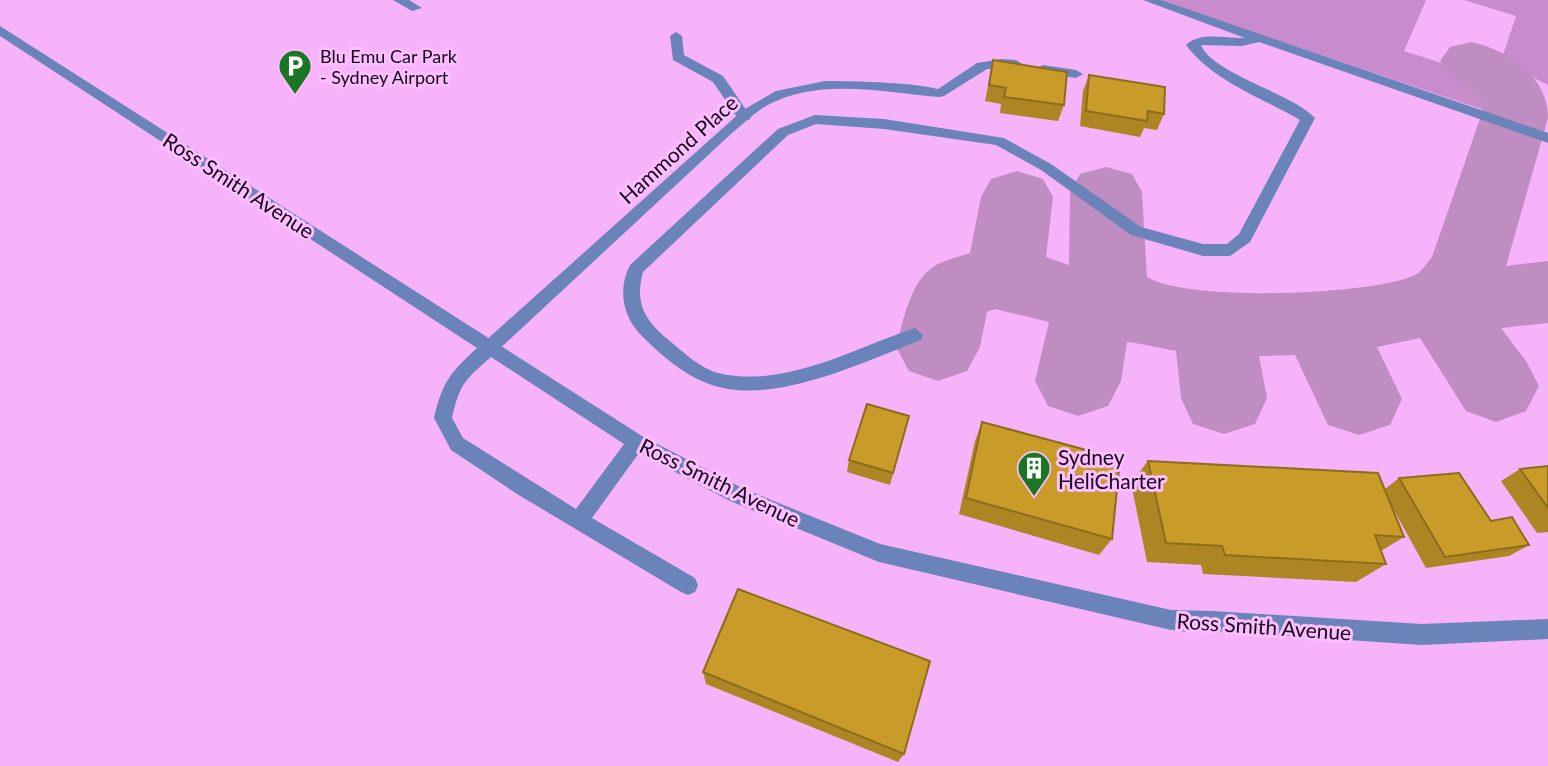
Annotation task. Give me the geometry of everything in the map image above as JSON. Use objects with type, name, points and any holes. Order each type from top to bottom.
[{"type":"street","points":[[399,0],[416,8]]},
{"type":"street","points":[[1149,0],[1548,138]]},
{"type":"street","points":[[1160,0],[1175,9]]},
{"type":"street","name":"Ross Smith Avenue","points":[[0,30],[636,442],[737,495],[879,554],[1171,620],[1378,634],[1501,634],[1548,629]]},
{"type":"street","points":[[676,36],[678,57],[718,79],[744,117]]},
{"type":"street","points":[[915,335],[806,375],[759,381],[716,380],[671,352],[638,325],[629,291],[636,269],[753,159],[783,132],[815,120],[884,124],[999,141],[1046,167],[1136,231],[1203,250],[1230,250],[1245,238],[1308,118],[1224,70],[1192,46],[1202,41],[1238,43],[1259,38]]},
{"type":"street","name":"Hammond Place","points":[[688,585],[579,521],[457,444],[443,418],[449,392],[456,378],[763,102],[794,91],[841,86],[939,93],[962,82],[977,67],[990,61],[1076,74]]},
{"type":"street","points":[[579,521],[636,442]]},
{"type":"shaded area","points":[[0,0],[1548,0],[1548,766],[0,766]]},
{"type":"shaded area","points":[[1158,0],[1426,0],[1404,51],[1445,64],[1468,77],[1478,86],[1490,112]]},
{"type":"shaded area","points":[[1464,0],[1548,0],[1548,85],[1501,61],[1516,16]]},
{"type":"building","points":[[993,60],[1067,72],[1064,105],[1004,97],[1006,88],[989,85]]},
{"type":"building","points":[[1089,75],[1165,87],[1164,114],[1148,111],[1147,121],[1086,111]]},
{"type":"building","points":[[867,404],[909,416],[893,473],[849,460]]},
{"type":"building","name":"Sydney HeliCharter","points":[[982,422],[1120,459],[1112,539],[966,498]]},
{"type":"building","points":[[1148,461],[1378,473],[1404,537],[1375,535],[1386,564],[1225,555],[1222,546],[1166,543]]},
{"type":"building","points":[[1548,466],[1548,508],[1520,469]]},
{"type":"building","points":[[1459,473],[1491,521],[1512,517],[1529,545],[1445,557],[1399,478]]},
{"type":"building","points":[[738,589],[930,661],[904,754],[703,672]]},
{"type":"taxiway","points":[[1423,306],[1445,296],[1466,270],[1516,113],[1516,104],[1508,89],[1472,61]]},
{"type":"taxiway","points":[[1106,192],[1108,278],[1116,297],[1139,312]]},
{"type":"taxiway","points":[[1017,197],[1007,261],[1017,277],[1034,288]]},
{"type":"taxiway","points":[[938,347],[947,309],[958,291],[967,285],[995,279],[1034,288]]},
{"type":"taxiway","points":[[1034,288],[1130,310]]},
{"type":"taxiway","points":[[1473,300],[1548,292]]},
{"type":"taxiway","points":[[1423,306],[1473,300]]},
{"type":"taxiway","points":[[1473,300],[1455,312],[1454,320],[1460,336],[1496,386]]},
{"type":"taxiway","points":[[1139,312],[1214,325],[1352,321],[1423,306]]},
{"type":"taxiway","points":[[1078,381],[1089,323],[1106,312],[1130,310]]},
{"type":"taxiway","points":[[1130,310],[1139,312]]},
{"type":"taxiway","points":[[1359,399],[1338,358],[1335,337],[1340,328],[1349,322],[1376,316]]},
{"type":"taxiway","points":[[1224,398],[1218,365],[1218,345],[1222,336],[1241,325]]},
{"type":"place","name":"Blu Emu Car Park - Sydney Airport","points":[[295,96]]},
{"type":"place","name":"Sydney HeliCharter","points":[[1034,498]]}]
